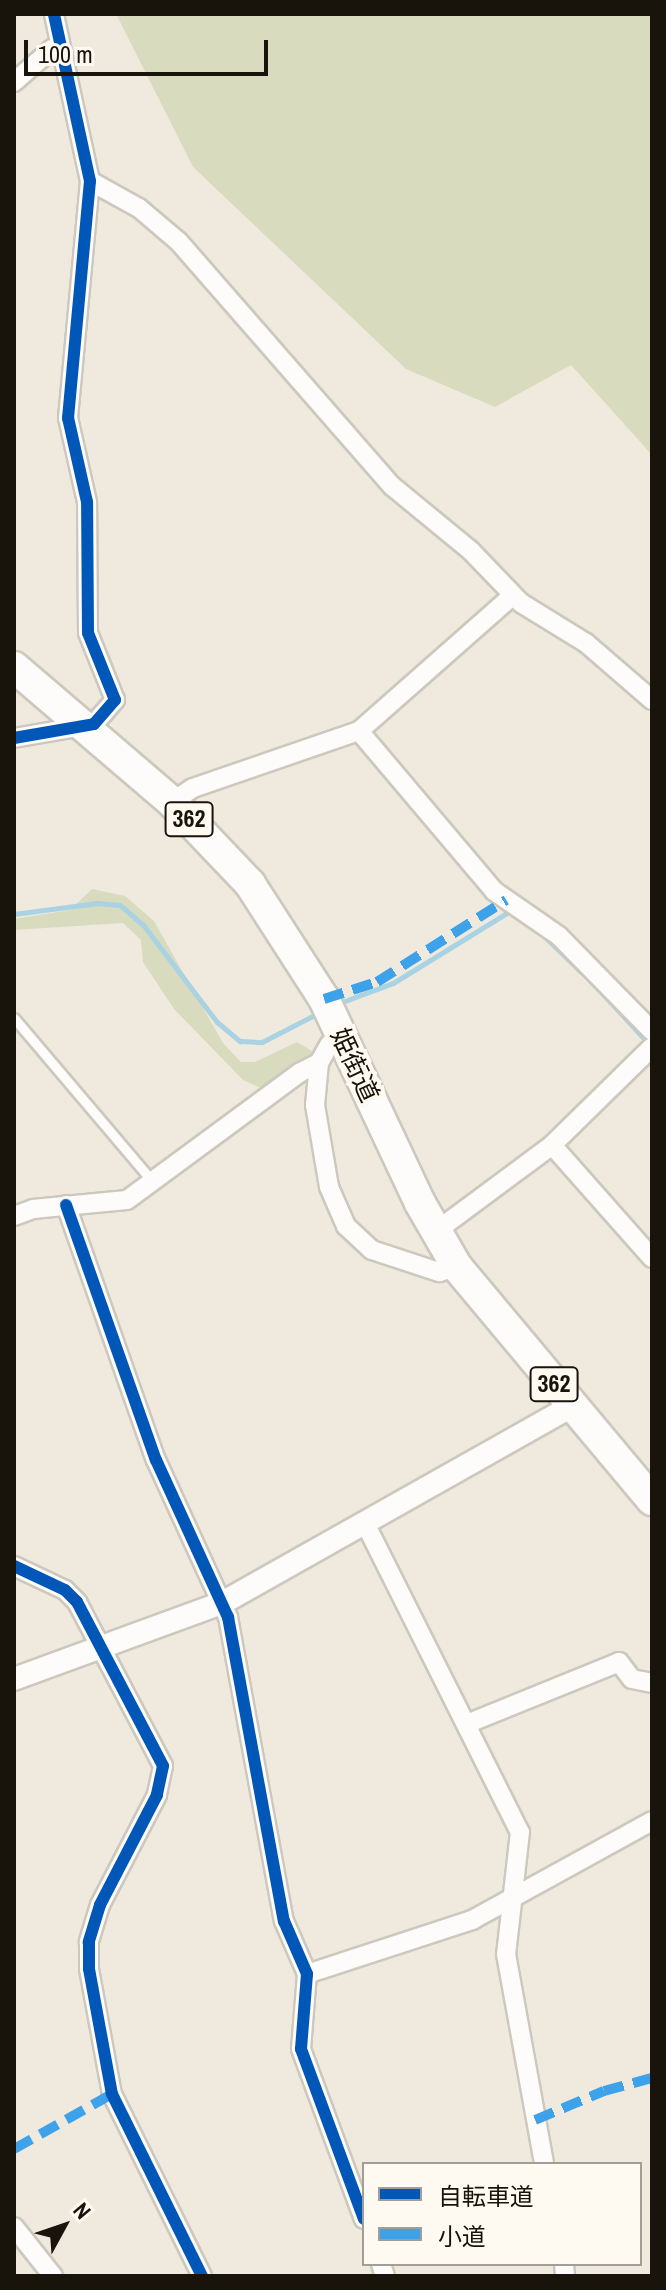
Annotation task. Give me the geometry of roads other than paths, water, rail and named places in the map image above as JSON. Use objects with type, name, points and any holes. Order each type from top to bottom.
[{"type":"highway","name":"姫街道","points":[[14,667],[172,802],[250,884],[286,933],[333,1018],[435,1232],[457,1267],[652,1500]]},
{"type":"street","points":[[14,738],[94,724],[115,700],[88,633],[87,502],[68,418],[90,181],[54,14]]},
{"type":"street","points":[[14,82],[52,49],[60,49]]},
{"type":"street","points":[[90,181],[164,227],[261,331],[369,464],[471,551],[513,595],[586,643],[652,700]]},
{"type":"street","points":[[172,802],[193,788],[359,731],[513,595]]},
{"type":"street","points":[[359,731],[494,891],[559,936],[652,1031]]},
{"type":"street","points":[[333,1018],[329,1045],[319,1063],[318,1145],[346,1226],[372,1250],[439,1272],[457,1267]]},
{"type":"street","points":[[435,1232],[552,1145],[649,1049]]},
{"type":"street","points":[[14,1216],[66,1205],[127,1200],[155,1184],[299,1073],[319,1063]]},
{"type":"street","points":[[552,1145],[652,1258]]},
{"type":"street","points":[[66,1205],[156,1460],[224,1602],[281,1909],[307,1974],[301,2049],[362,2214]]},
{"type":"street","points":[[14,1679],[103,1649],[224,1602],[366,1525],[572,1406]]},
{"type":"street","points":[[366,1525],[469,1723],[520,1832],[514,1897],[507,1925],[510,1986],[544,2162]]},
{"type":"street","points":[[14,1566],[65,1590],[103,1649],[163,1766],[164,1779],[100,1905],[89,1942],[89,1969],[112,2094],[202,2276]]},
{"type":"street","points":[[469,1723],[619,1662],[632,1679],[652,1683]]},
{"type":"street","points":[[307,1974],[472,1920],[652,1821]]},
{"type":"street","points":[[14,2227],[53,2276]]},
{"type":"lane","points":[[14,1018],[155,1184]]},
{"type":"waterway","points":[[14,914],[97,903],[120,905],[144,926],[217,1022],[240,1041],[262,1042],[320,1012]]},
{"type":"waterway","points":[[337,1004],[393,983],[510,911],[513,914]]},
{"type":"waterway","points":[[544,936],[580,971]]},
{"type":"waterway","points":[[590,980],[649,1044]]}]
